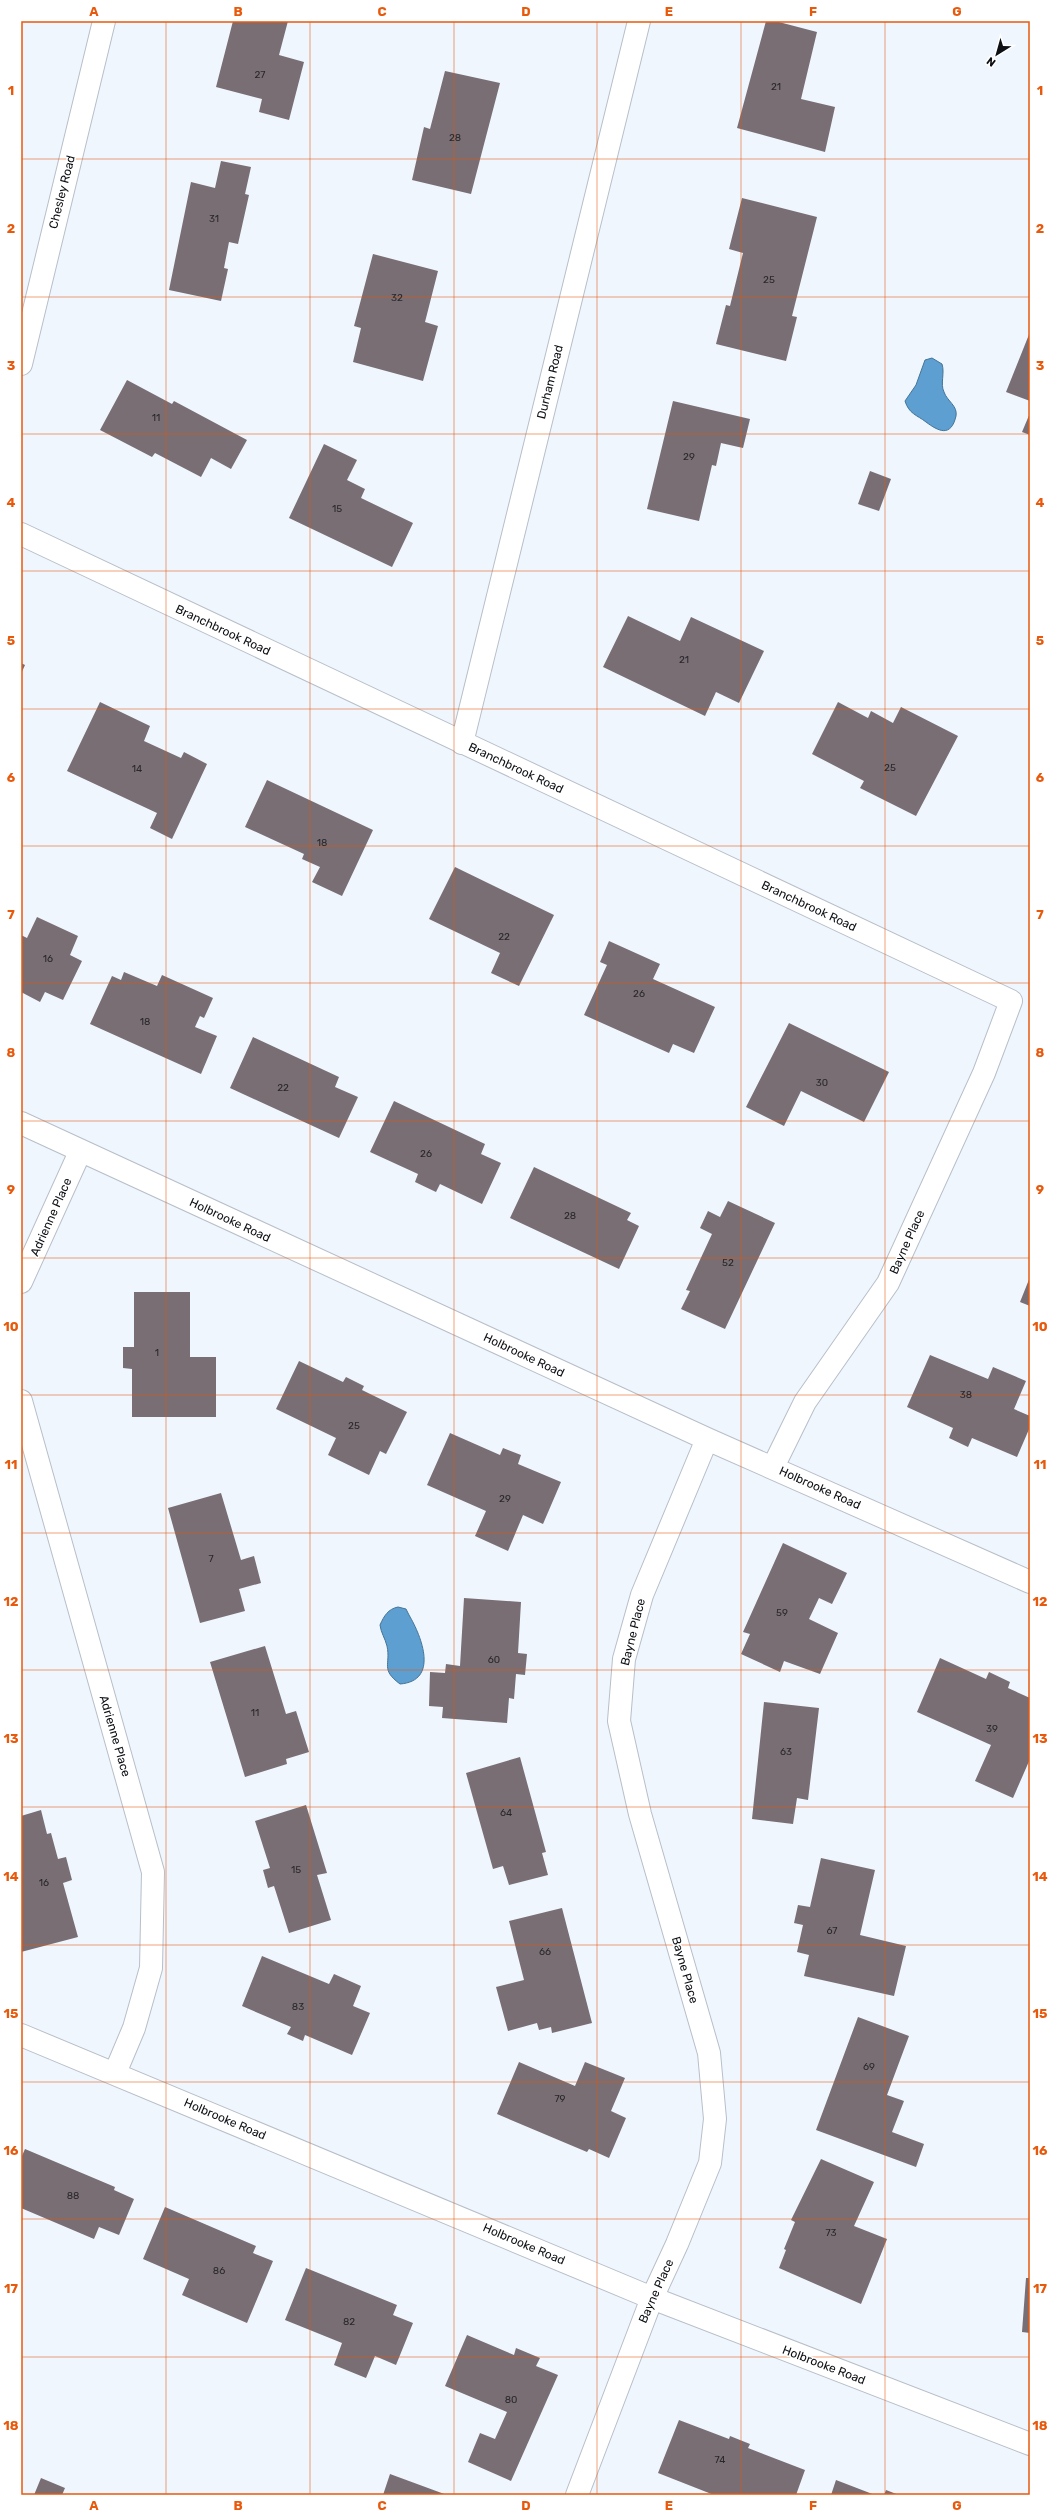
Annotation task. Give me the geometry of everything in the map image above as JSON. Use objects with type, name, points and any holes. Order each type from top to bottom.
[{"type":"street","name":"Chesley Road","points":[[21,364],[104,21]]},
{"type":"street","name":"Durham Road","points":[[462,743],[639,21]]},
{"type":"street","name":"Branchbrook Road","points":[[21,534],[1011,1001]]},
{"type":"street","name":"Bayne Place","points":[[773,1467],[804,1402],[888,1283],[984,1073],[1011,1001]]},
{"type":"street","name":"Holbrooke Road","points":[[21,1123],[80,1152],[707,1439],[1030,1582]]},
{"type":"street","name":"Adrienne Place","points":[[21,1282],[80,1152]]},
{"type":"street","name":"Adrienne Place","points":[[21,1401],[153,1872],[152,1968],[134,2028],[115,2073]]},
{"type":"street","name":"Bayne Place","points":[[577,2495],[652,2298],[677,2244],[710,2163],[715,2119],[709,2053],[640,1814],[619,1721],[624,1659],[642,1596],[707,1439]]},
{"type":"street","name":"Holbrooke Road","points":[[21,2035],[652,2298],[1030,2444]]},
{"type":"water","points":[[932,358],[942,364],[943,389],[945,395],[954,406],[956,412],[954,423],[951,427],[944,431],[935,428],[916,416],[911,412],[905,401],[916,385],[925,360]]},
{"type":"water","points":[[398,1607],[406,1609],[414,1624],[419,1635],[424,1657],[420,1675],[412,1681],[400,1684],[394,1679],[388,1670],[387,1646],[380,1625],[387,1613]]},
{"type":"building","points":[[233,21],[288,21],[279,55],[304,62],[289,120],[259,112],[262,99],[216,87]]},
{"type":"building","points":[[766,21],[775,21],[817,32],[801,99],[835,107],[825,152],[737,128]]},
{"type":"building","points":[[445,71],[500,83],[471,194],[412,180],[424,127],[430,129]]},
{"type":"building","points":[[221,161],[251,167],[245,194],[249,195],[238,244],[229,242],[224,268],[228,269],[221,301],[169,290],[191,182],[215,188]]},
{"type":"building","points":[[742,198],[817,217],[792,316],[797,317],[786,361],[716,344],[726,305],[730,306],[743,253],[729,249]]},
{"type":"building","points":[[373,254],[438,271],[425,322],[438,326],[423,381],[353,362],[361,328],[354,326]]},
{"type":"building","points":[[1030,332],[1030,401],[1006,392]]},
{"type":"building","points":[[127,380],[172,404],[174,401],[247,440],[231,469],[211,458],[201,477],[155,453],[152,457],[100,430]]},
{"type":"building","points":[[673,401],[750,419],[743,448],[721,443],[716,466],[712,465],[699,521],[647,509]]},
{"type":"building","points":[[1030,413],[1030,435],[1022,432]]},
{"type":"building","points":[[324,444],[357,460],[347,480],[365,489],[361,498],[413,523],[392,567],[289,518]]},
{"type":"building","points":[[870,471],[891,479],[879,511],[858,504]]},
{"type":"building","points":[[628,616],[680,641],[691,617],[764,651],[739,703],[716,692],[705,716],[603,667]]},
{"type":"building","points":[[21,663],[25,665],[21,674]]},
{"type":"building","points":[[100,702],[150,726],[144,741],[181,758],[184,752],[207,764],[172,839],[150,828],[157,813],[67,771]]},
{"type":"building","points":[[838,702],[868,718],[871,711],[893,723],[901,707],[958,736],[916,816],[860,788],[864,781],[812,754]]},
{"type":"building","points":[[267,780],[373,830],[342,896],[312,882],[320,867],[302,859],[304,854],[245,827]]},
{"type":"building","points":[[455,867],[554,915],[519,986],[491,973],[500,953],[429,919]]},
{"type":"building","points":[[37,917],[78,936],[70,955],[82,961],[63,1000],[45,992],[40,1002],[21,992],[21,935],[27,938]]},
{"type":"building","points":[[609,941],[660,964],[653,979],[715,1007],[694,1053],[673,1044],[669,1053],[584,1015],[607,965],[600,962]]},
{"type":"building","points":[[124,972],[157,986],[162,975],[213,998],[204,1018],[200,1016],[195,1027],[217,1036],[201,1074],[90,1024],[112,976],[121,980]]},
{"type":"building","points":[[789,1023],[889,1072],[864,1122],[801,1091],[784,1126],[746,1107]]},
{"type":"building","points":[[253,1037],[339,1077],[335,1087],[358,1097],[339,1138],[230,1088]]},
{"type":"building","points":[[394,1101],[485,1144],[481,1154],[501,1163],[482,1204],[440,1184],[436,1192],[415,1182],[418,1174],[370,1152]]},
{"type":"building","points":[[534,1167],[631,1213],[627,1220],[639,1226],[619,1269],[510,1218]]},
{"type":"building","points":[[728,1201],[775,1223],[725,1329],[681,1309],[690,1291],[686,1290],[712,1234],[700,1228],[708,1211],[720,1217]]},
{"type":"building","points":[[1030,1277],[1030,1306],[1020,1302]]},
{"type":"building","points":[[134,1292],[190,1292],[190,1357],[216,1357],[216,1417],[132,1417],[132,1369],[123,1368],[123,1347],[134,1347]]},
{"type":"building","points":[[930,1355],[988,1379],[993,1367],[1026,1381],[1014,1409],[1030,1416],[1030,1427],[1017,1457],[972,1438],[968,1447],[949,1438],[953,1428],[907,1407]]},
{"type":"building","points":[[299,1361],[343,1382],[346,1377],[364,1386],[362,1390],[407,1412],[386,1454],[380,1451],[369,1475],[328,1455],[336,1438],[276,1409]]},
{"type":"building","points":[[450,1433],[500,1455],[503,1448],[521,1455],[518,1464],[561,1482],[543,1524],[523,1515],[508,1551],[475,1536],[486,1511],[427,1485]]},
{"type":"building","points":[[221,1493],[241,1560],[254,1556],[261,1583],[239,1589],[245,1611],[200,1623],[168,1508]]},
{"type":"building","points":[[783,1543],[847,1573],[832,1604],[819,1598],[809,1619],[838,1633],[820,1674],[784,1661],[780,1672],[741,1654],[750,1634],[743,1632]]},
{"type":"building","points":[[464,1598],[521,1602],[518,1653],[527,1654],[525,1675],[516,1674],[514,1699],[509,1698],[507,1723],[442,1718],[443,1707],[429,1706],[430,1672],[445,1673],[446,1664],[460,1666]]},
{"type":"building","points":[[265,1646],[286,1714],[296,1711],[309,1752],[286,1759],[287,1764],[245,1777],[210,1662]]},
{"type":"building","points":[[940,1658],[986,1679],[989,1672],[1010,1682],[1008,1688],[1030,1698],[1030,1759],[1013,1798],[975,1781],[991,1745],[917,1712]]},
{"type":"building","points":[[764,1702],[819,1708],[808,1800],[797,1798],[793,1824],[752,1819]]},
{"type":"building","points":[[520,1757],[546,1852],[542,1853],[548,1875],[509,1885],[503,1866],[493,1869],[466,1773]]},
{"type":"building","points":[[306,1805],[327,1873],[317,1875],[331,1920],[289,1933],[274,1886],[268,1888],[263,1870],[270,1868],[255,1821]]},
{"type":"building","points":[[41,1810],[47,1834],[51,1833],[58,1859],[66,1857],[72,1880],[63,1883],[78,1937],[21,1952],[21,1816]]},
{"type":"building","points":[[821,1858],[875,1870],[860,1935],[906,1946],[894,1996],[804,1976],[809,1955],[797,1952],[803,1925],[794,1923],[798,1905],[810,1907]]},
{"type":"building","points":[[562,1908],[592,2023],[552,2033],[551,2027],[539,2030],[537,2023],[508,2031],[496,1987],[524,1980],[509,1921]]},
{"type":"building","points":[[262,1956],[329,1984],[334,1974],[361,1986],[353,2006],[370,2013],[352,2055],[305,2035],[303,2041],[287,2034],[291,2027],[242,2006]]},
{"type":"building","points":[[858,2017],[909,2036],[887,2095],[904,2101],[892,2132],[924,2144],[916,2167],[816,2130]]},
{"type":"building","points":[[519,2062],[575,2086],[585,2062],[625,2078],[611,2111],[626,2118],[609,2158],[589,2149],[587,2152],[497,2114]]},
{"type":"building","points":[[25,2149],[115,2187],[114,2190],[134,2199],[119,2235],[99,2227],[94,2239],[21,2208],[21,2158]]},
{"type":"building","points":[[821,2159],[874,2182],[854,2226],[887,2239],[861,2304],[779,2268],[786,2250],[784,2249],[795,2222],[791,2220]]},
{"type":"building","points":[[165,2207],[256,2246],[253,2253],[273,2261],[247,2323],[182,2295],[189,2279],[143,2259]]},
{"type":"building","points":[[306,2268],[397,2305],[393,2315],[413,2323],[396,2365],[375,2356],[366,2378],[334,2365],[342,2343],[285,2320]]},
{"type":"building","points":[[1026,2278],[1030,2278],[1030,2333],[1022,2332]]},
{"type":"building","points":[[467,2335],[514,2355],[516,2348],[540,2358],[536,2366],[558,2375],[511,2481],[468,2462],[480,2433],[495,2439],[507,2412],[445,2386]]},
{"type":"building","points":[[679,2420],[729,2439],[730,2436],[750,2444],[748,2448],[805,2470],[796,2495],[714,2495],[658,2473]]},
{"type":"building","points":[[390,2474],[447,2495],[383,2495]]},
{"type":"building","points":[[41,2478],[65,2488],[62,2495],[34,2495]]},
{"type":"building","points":[[836,2480],[875,2495],[831,2495]]},
{"type":"building","points":[[886,2490],[899,2495],[884,2495]]}]
